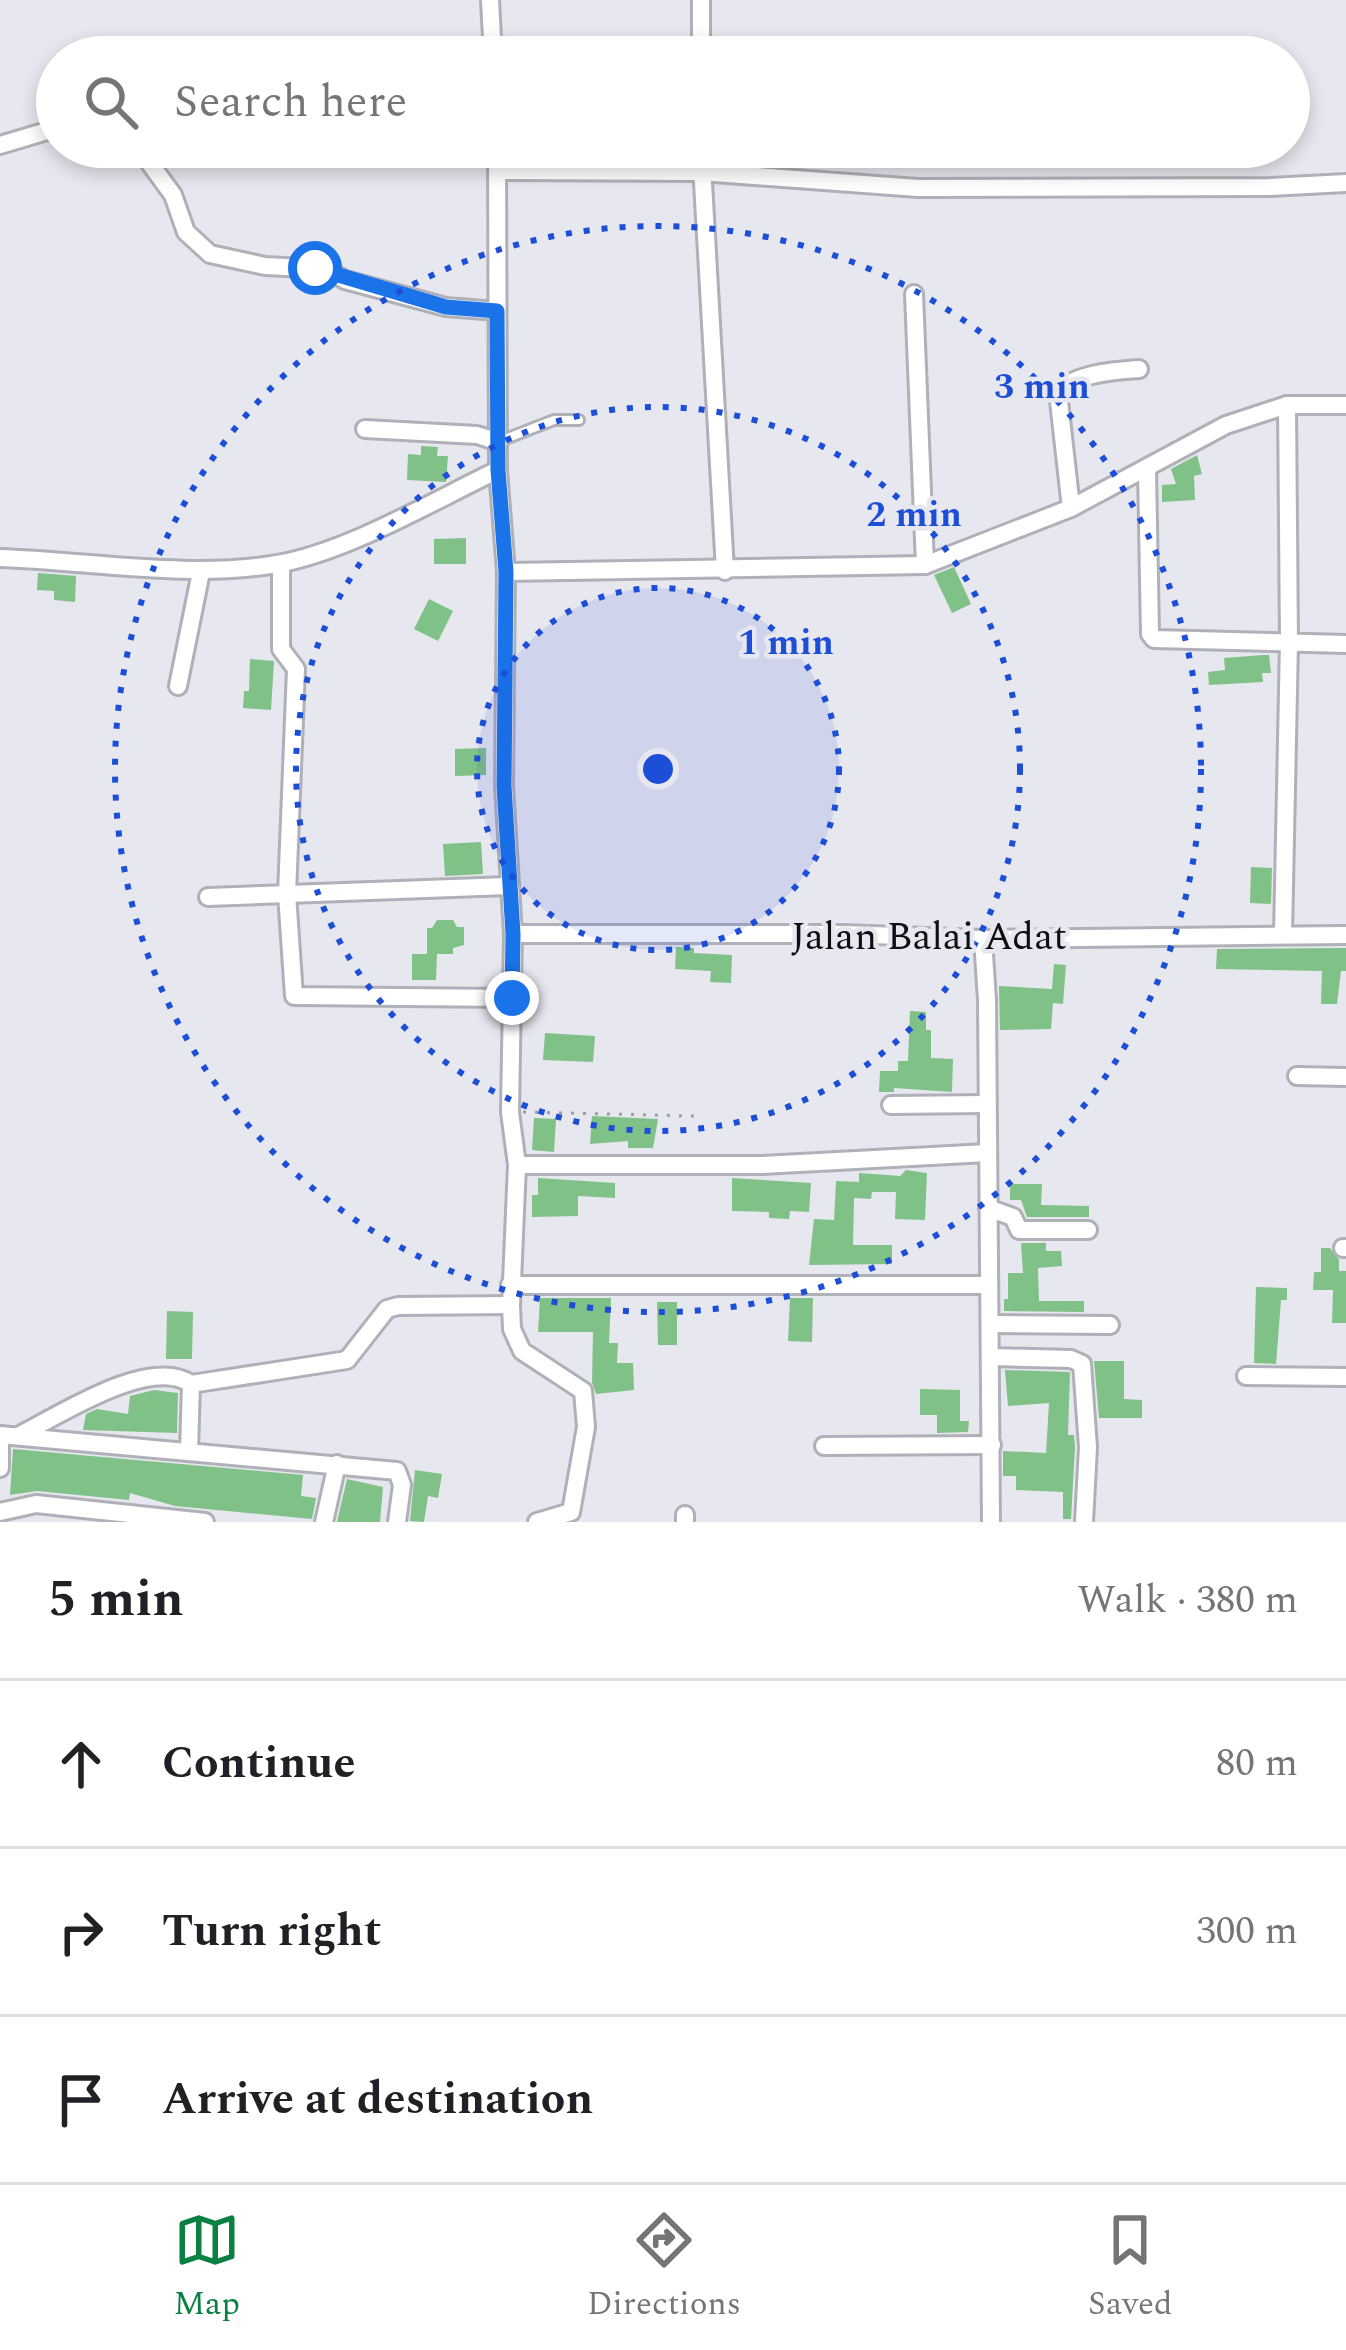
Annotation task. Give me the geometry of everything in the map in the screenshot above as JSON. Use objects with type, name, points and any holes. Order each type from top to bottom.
[{"type":"street","points":[[490,0],[492,36]]},
{"type":"street","points":[[700,0],[700,36]]},
{"type":"street","points":[[0,145],[36,133]]},
{"type":"street","points":[[153,168],[173,195],[186,232],[210,254],[266,266],[325,269],[345,280],[446,307],[497,311]]},
{"type":"street","points":[[498,168],[498,470],[506,572],[504,786],[513,934],[510,1112],[517,1165],[512,1329],[522,1351],[578,1384],[587,1407],[571,1512],[537,1522]]},
{"type":"street","points":[[701,168],[725,571]]},
{"type":"street","points":[[498,171],[701,172],[918,188],[1270,188],[1346,183]]},
{"type":"street","points":[[914,294],[925,565]]},
{"type":"street","points":[[1071,508],[1058,392],[1063,385],[1110,371],[1139,369]]},
{"type":"street","points":[[506,572],[925,565],[1071,508],[1226,425],[1287,405],[1346,405]]},
{"type":"street","points":[[1283,935],[1289,642],[1287,405]]},
{"type":"street","points":[[365,429],[477,435],[499,442]]},
{"type":"street","points":[[0,558],[201,572],[281,564],[322,553],[498,470]]},
{"type":"street","points":[[1148,470],[1150,634],[1159,641],[1346,644]]},
{"type":"street","points":[[281,564],[281,649],[296,669],[287,894],[292,992],[299,998],[512,998]]},
{"type":"street","points":[[178,686],[201,572]]},
{"type":"street","points":[[208,897],[508,886]]},
{"type":"street","name":"Jalan Balai Adat","points":[[513,934],[983,939],[1346,935]]},
{"type":"street","points":[[983,939],[991,1522]]},
{"type":"street","points":[[1297,1076],[1346,1077]]},
{"type":"street","points":[[891,1105],[987,1104]]},
{"type":"street","points":[[517,1165],[763,1166],[988,1153]]},
{"type":"street","points":[[988,1208],[1013,1217],[1019,1229],[1088,1230]]},
{"type":"street","points":[[510,1286],[986,1285]]},
{"type":"street","points":[[191,1384],[347,1360],[387,1310],[398,1306],[511,1305]]},
{"type":"street","points":[[991,1324],[1110,1325]]},
{"type":"street","points":[[991,1357],[1071,1359],[1082,1364],[1088,1447],[1084,1522]]},
{"type":"street","points":[[1246,1376],[1346,1377]]},
{"type":"street","points":[[17,1437],[140,1377],[186,1379],[191,1384],[189,1451]]},
{"type":"street","points":[[0,1468],[0,1435],[397,1471],[402,1484],[397,1522]]},
{"type":"street","points":[[824,1446],[992,1445]]},
{"type":"street","points":[[324,1522],[337,1465]]},
{"type":"street","points":[[0,1512],[36,1504],[70,1515],[205,1522]]},
{"type":"lane","points":[[499,442],[554,420],[579,420]]},
{"type":"path","points":[[510,1112],[694,1115]]},
{"type":"building","points":[[421,446],[438,447],[437,456],[448,456],[446,482],[407,480],[408,454],[421,455]]},
{"type":"building","points":[[1197,455],[1202,474],[1194,476],[1195,500],[1162,502],[1162,485],[1176,484],[1171,469]]},
{"type":"building","points":[[466,538],[466,564],[434,564],[434,539]]},
{"type":"building","points":[[954,567],[971,604],[952,613],[934,575]]},
{"type":"building","points":[[38,573],[76,576],[75,602],[54,600],[54,591],[37,590]]},
{"type":"building","points":[[429,599],[453,611],[438,641],[414,629]]},
{"type":"building","points":[[1269,655],[1271,673],[1262,673],[1263,682],[1209,685],[1208,672],[1225,670],[1224,658]]},
{"type":"building","points":[[250,659],[274,661],[271,710],[243,708]]},
{"type":"building","points":[[486,748],[486,775],[455,776],[455,749]]},
{"type":"building","points":[[481,842],[483,874],[445,876],[443,844]]},
{"type":"building","points":[[1251,867],[1272,868],[1271,904],[1250,903]]},
{"type":"building","points":[[437,920],[453,920],[457,927],[464,927],[464,945],[453,948],[453,954],[437,954],[436,980],[412,980],[412,954],[427,954],[427,928]]},
{"type":"building","points":[[676,947],[732,955],[731,983],[710,982],[711,971],[675,969]]},
{"type":"building","points":[[1346,948],[1346,971],[1341,971],[1337,1004],[1321,1004],[1322,971],[1216,969],[1217,949]]},
{"type":"building","points":[[1054,964],[1066,965],[1063,1004],[1053,1003],[1051,1029],[1000,1030],[999,986],[1052,989]]},
{"type":"building","points":[[910,1011],[926,1012],[931,1058],[953,1059],[952,1092],[894,1088],[894,1092],[879,1092],[880,1071],[898,1071],[898,1061],[908,1061]]},
{"type":"building","points":[[545,1033],[595,1036],[593,1062],[543,1060]]},
{"type":"building","points":[[592,1116],[658,1119],[653,1148],[628,1148],[628,1141],[590,1144]]},
{"type":"building","points":[[534,1118],[556,1119],[554,1152],[532,1150]]},
{"type":"building","points":[[906,1170],[927,1173],[925,1220],[895,1219],[896,1192],[854,1198],[853,1245],[892,1245],[892,1264],[809,1265],[814,1219],[834,1220],[836,1181],[859,1182],[859,1173],[900,1176]]},
{"type":"building","points":[[538,1178],[615,1183],[615,1198],[578,1196],[578,1216],[532,1217]]},
{"type":"building","points":[[732,1178],[811,1183],[809,1212],[790,1211],[789,1219],[769,1218],[769,1212],[732,1211]]},
{"type":"building","points":[[1010,1184],[1042,1184],[1041,1205],[1089,1206],[1089,1217],[1027,1217],[1021,1200],[1010,1200]]},
{"type":"building","points":[[1021,1243],[1046,1243],[1046,1251],[1061,1251],[1062,1266],[1038,1268],[1039,1301],[1084,1301],[1084,1312],[1004,1311],[1008,1273],[1023,1273]]},
{"type":"building","points":[[1321,1248],[1330,1248],[1339,1260],[1339,1271],[1346,1271],[1346,1323],[1332,1323],[1333,1290],[1313,1290],[1314,1272],[1321,1272]]},
{"type":"building","points":[[1256,1287],[1287,1288],[1287,1300],[1281,1300],[1276,1364],[1254,1363]]},
{"type":"building","points":[[540,1298],[611,1298],[609,1343],[618,1343],[617,1363],[633,1363],[634,1390],[596,1394],[593,1332],[538,1332]]},
{"type":"building","points":[[790,1298],[813,1298],[812,1342],[788,1341]]},
{"type":"building","points":[[657,1302],[677,1302],[677,1345],[658,1345]]},
{"type":"building","points":[[167,1311],[193,1312],[192,1359],[166,1359]]},
{"type":"building","points":[[1094,1361],[1124,1361],[1124,1399],[1142,1400],[1142,1418],[1099,1418]]},
{"type":"building","points":[[1005,1370],[1070,1372],[1068,1435],[1074,1435],[1075,1447],[1071,1519],[1063,1519],[1063,1492],[1016,1490],[1016,1476],[1003,1476],[1003,1451],[1046,1453],[1049,1403],[1008,1406]]},
{"type":"building","points":[[920,1389],[960,1390],[960,1421],[969,1421],[968,1432],[937,1433],[937,1415],[920,1415]]},
{"type":"building","points":[[154,1390],[178,1393],[177,1433],[83,1430],[86,1414],[97,1409],[128,1414],[130,1396]]},
{"type":"building","points":[[13,1449],[303,1475],[301,1496],[316,1498],[312,1519],[175,1506],[130,1493],[129,1500],[37,1491],[10,1495]]},
{"type":"building","points":[[415,1470],[442,1474],[438,1498],[428,1496],[424,1522],[410,1521]]},
{"type":"building","points":[[347,1479],[383,1487],[380,1522],[337,1522]]},
{"type":"route","points":[[315,268],[446,307],[497,311],[512,998]]}]
